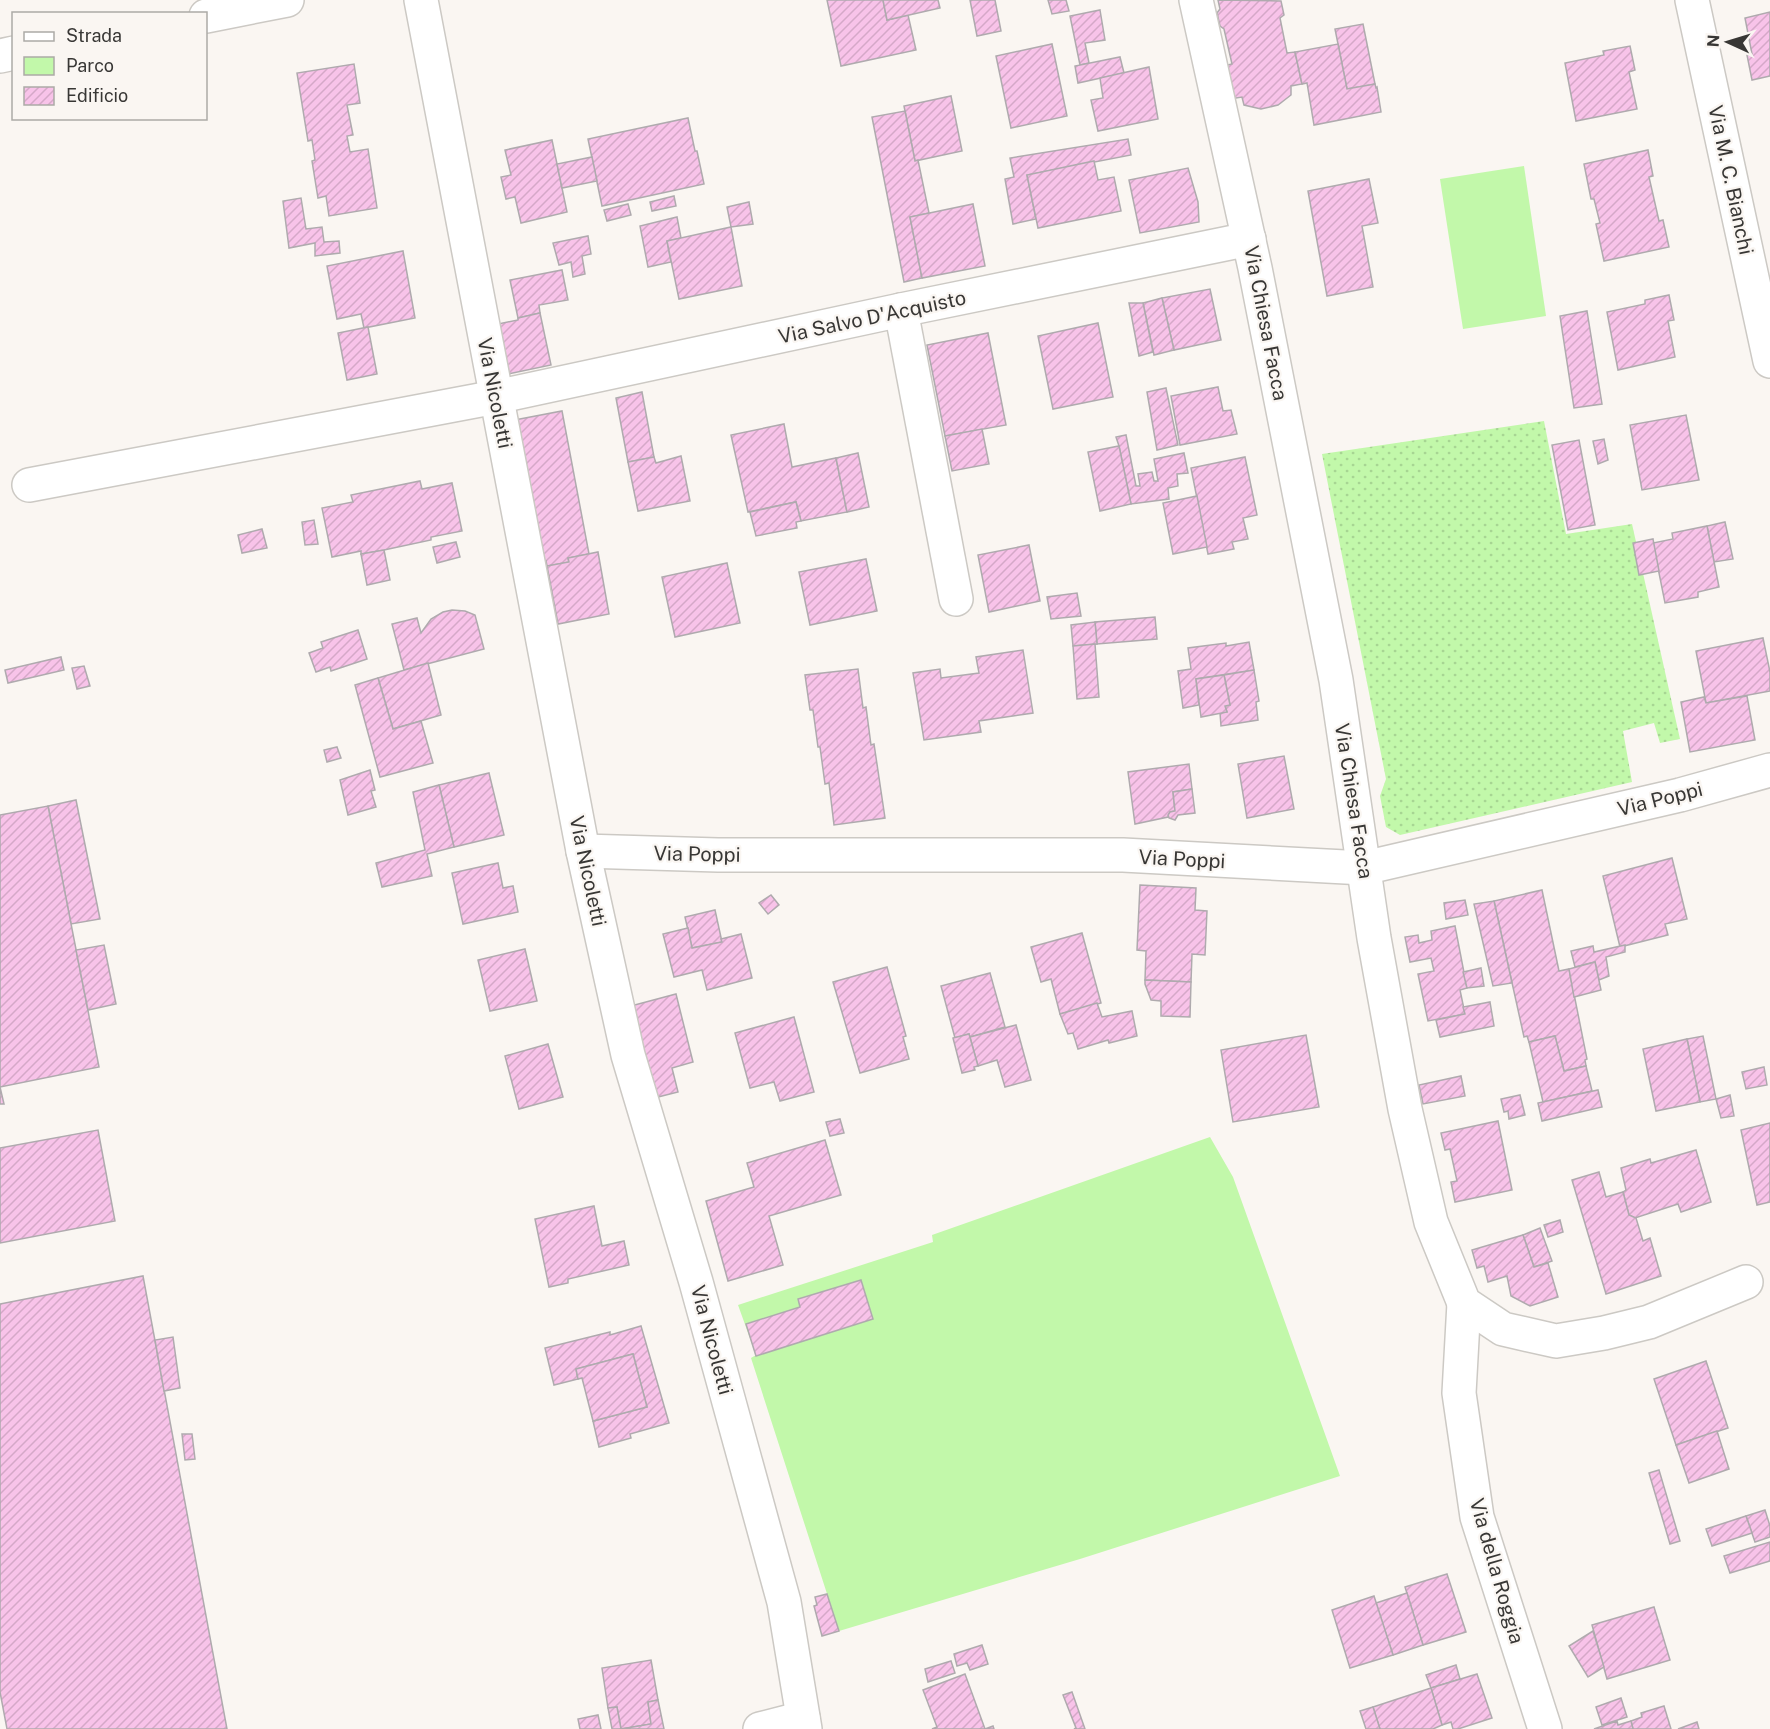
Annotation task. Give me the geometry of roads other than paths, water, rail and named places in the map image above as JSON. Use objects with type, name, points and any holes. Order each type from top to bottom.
[{"type":"street","points":[[207,16],[287,0]]},
{"type":"street","name":"Via Nicoletti","points":[[421,0],[583,851],[628,1055],[696,1282],[784,1602],[804,1724]]},
{"type":"street","name":"Via Chiesa Facca","points":[[1196,0],[1249,239],[1334,669],[1374,938],[1405,1109],[1431,1222],[1464,1303]]},
{"type":"street","name":"Via M. C. Bianchi","points":[[1692,0],[1770,361]]},
{"type":"street","name":"Via Salvo D'Acquisto","points":[[28,485],[496,397],[901,310],[1249,239]]},
{"type":"street","points":[[901,310],[956,599]]},
{"type":"street","name":"Via Poppi","points":[[583,851],[718,855],[1123,855],[1364,868],[1680,795],[1770,770]]},
{"type":"street","points":[[1464,1303],[1503,1329],[1556,1341],[1649,1322],[1746,1282]]},
{"type":"street","name":"Via della Roggia","points":[[1464,1303],[1459,1393],[1477,1518],[1545,1729]]},
{"type":"street","points":[[760,1729],[804,1724]]}]
